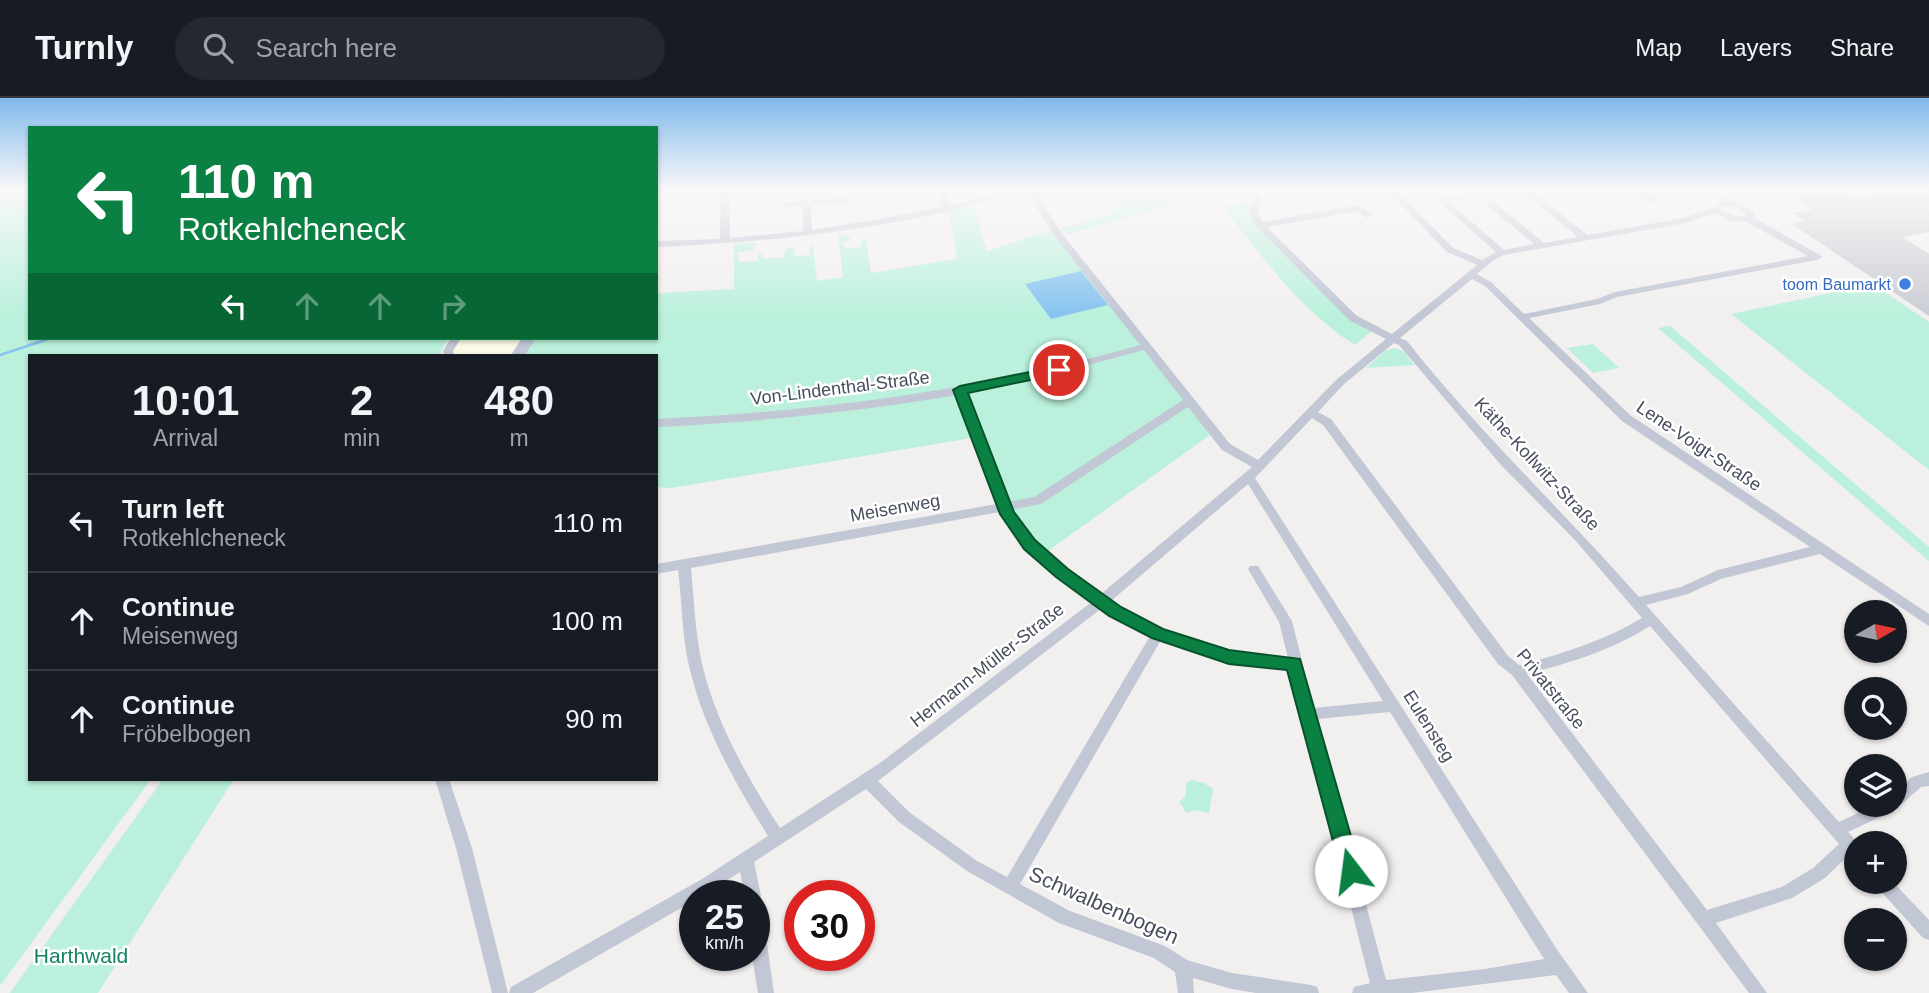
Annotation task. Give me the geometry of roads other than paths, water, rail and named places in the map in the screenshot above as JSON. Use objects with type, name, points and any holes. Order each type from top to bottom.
[{"type":"street","points":[[724,232],[724,241]]},
{"type":"street","points":[[658,244],[821,232]]},
{"type":"street","points":[[1056,232],[1226,447],[1254,471]]},
{"type":"street","name":"Käthe-Kollwitz-Straße","points":[[1267,232],[1353,318],[1404,343],[1504,462],[1579,537],[1844,838]]},
{"type":"street","points":[[1432,232],[1450,250],[1483,264]]},
{"type":"street","points":[[1478,232],[1502,253]]},
{"type":"street","points":[[1525,232],[1542,246]]},
{"type":"street","points":[[1578,232],[1585,238]]},
{"type":"street","name":"Hermann-Müller-Straße","points":[[517,993],[746,860],[868,781],[1102,601],[1254,471],[1340,383],[1483,264],[1502,253],[1620,232]]},
{"type":"street","points":[[1522,317],[1628,293],[1817,257],[1772,232]]},
{"type":"street","name":"Lene-Voigt-Straße","points":[[1470,274],[1488,284],[1626,418],[1929,621]]},
{"type":"street","name":"Von-Lindenthal-Straße","points":[[658,423],[820,411],[960,390],[1072,367],[1148,346]]},
{"type":"street","points":[[960,390],[1004,506],[1039,555],[1115,611],[1158,634],[1229,657],[1294,664]]},
{"type":"street","name":"Meisenweg","points":[[658,569],[1037,501],[1190,401]]},
{"type":"street","name":"Privatstraße","points":[[1311,413],[1327,422],[1503,660],[1517,671],[1759,993]]},
{"type":"street","name":"Eulensteg","points":[[1254,471],[1394,706],[1580,993]]},
{"type":"street","points":[[1637,603],[1684,590],[1718,575],[1821,549]]},
{"type":"street","points":[[684,565],[695,663],[712,717],[740,779],[778,839]]},
{"type":"street","points":[[1254,569],[1285,621],[1380,991]]},
{"type":"street","points":[[1517,671],[1580,655],[1611,643],[1651,619]]},
{"type":"street","points":[[1010,887],[1158,634]]},
{"type":"street","points":[[1310,714],[1394,706]]},
{"type":"street","points":[[1907,793],[1923,780]]},
{"type":"street","points":[[443,781],[464,848],[500,993]]},
{"type":"street","name":"Schwalbenbogen","points":[[868,781],[904,817],[972,866],[1065,917],[1159,952],[1183,967],[1275,990],[1311,993]]},
{"type":"street","points":[[1837,830],[1865,817]]},
{"type":"street","name":"Käthe-Kollwitz-Straße","points":[[1704,919],[1786,893],[1844,855]]},
{"type":"street","points":[[746,860],[750,880]]},
{"type":"street","points":[[1893,894],[1929,932]]},
{"type":"street","points":[[1360,993],[1380,991],[1401,984],[1502,975],[1542,966],[1561,967]]},
{"type":"street","points":[[1183,967],[1186,993]]},
{"type":"street","points":[[763,971],[766,993]]},
{"type":"water","points":[[1081,271],[1108,305],[1051,319],[1025,284]]},
{"type":"waterway","points":[[0,355],[45,340]]},
{"type":"place","name":"toom Baumarkt","points":[[1905,284]]},
{"type":"park label","name":"Harthwald","points":[[81,955]]}]
